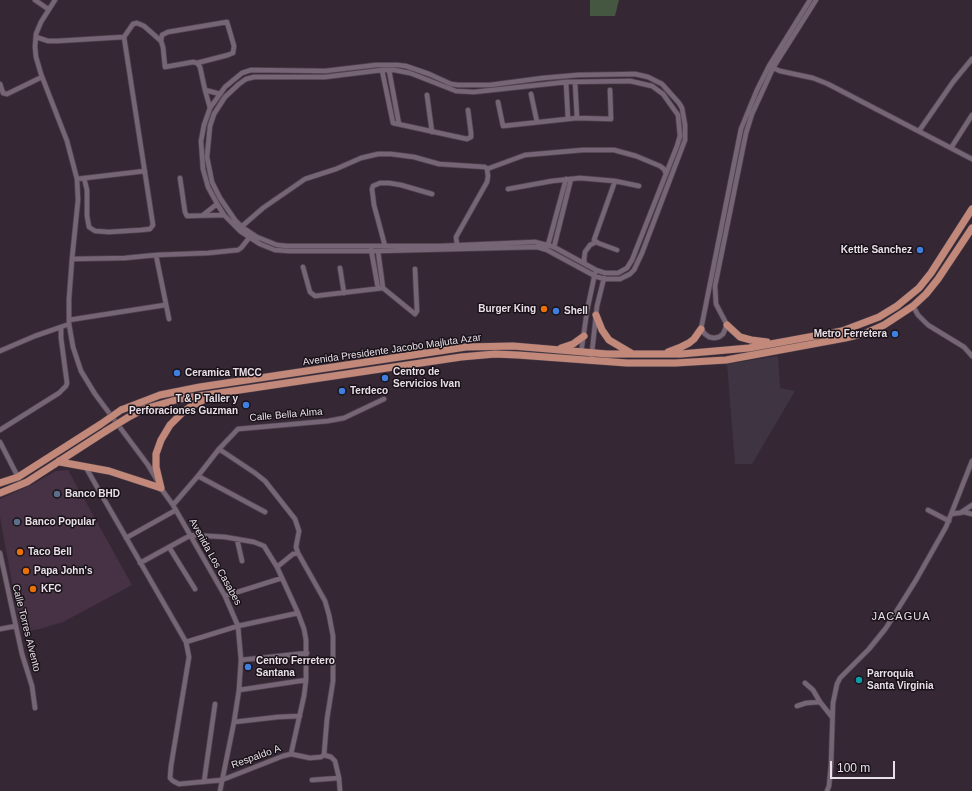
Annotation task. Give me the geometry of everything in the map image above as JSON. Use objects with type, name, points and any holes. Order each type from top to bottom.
[{"type":"main road","name":"Avenida Presidente Jacobo Majluta Azar","points":[[0,493],[27,482],[106,431],[144,409],[179,399],[461,357],[495,354],[581,356],[592,352],[633,355],[682,354],[749,348],[842,331],[879,317],[897,306],[919,288],[931,274],[972,209]]},
{"type":"main road","name":"Avenida Presidente Jacobo Majluta Azar","points":[[0,483],[18,477],[121,410],[160,395],[193,389],[466,347],[513,346],[553,349],[581,356],[591,361],[675,363],[726,360],[822,343],[866,333],[913,306],[926,294],[938,279],[972,228]]},
{"type":"main road","points":[[596,315],[602,330],[609,340],[633,355]]},
{"type":"main road","points":[[727,325],[740,337],[745,339],[773,343]]},
{"type":"main road","points":[[661,354],[681,347],[694,339],[701,329]]},
{"type":"main road","points":[[553,349],[572,344],[584,336]]},
{"type":"main road","points":[[161,488],[156,466],[156,454],[161,440],[170,425],[182,413],[216,393]]},
{"type":"main road","points":[[55,454],[60,462],[120,474],[161,488]]},
{"type":"street","points":[[35,0],[48,9]]},
{"type":"street","points":[[55,0],[41,22],[36,37],[48,41],[124,37]]},
{"type":"street","points":[[810,0],[771,67],[747,112],[742,129],[701,329],[704,334],[714,338],[723,334],[727,325],[716,304],[715,286],[746,133],[771,67],[816,0]]},
{"type":"street","points":[[227,22],[234,46],[233,53],[228,55],[197,64],[192,62],[165,67],[161,41],[162,35],[168,32],[227,22]]},
{"type":"street","points":[[84,178],[87,190],[87,222],[89,227],[95,231],[141,230],[150,229],[153,225],[124,37],[132,25],[137,23],[144,26],[161,41]]},
{"type":"street","name":"Avenida Los Casabes","points":[[36,37],[36,57],[42,77],[67,141],[76,179],[78,200],[72,259],[69,322],[73,347],[81,371],[95,394],[148,465],[173,505],[226,596],[238,626],[241,660],[240,690],[220,791]]},
{"type":"street","points":[[919,131],[953,82],[972,59]]},
{"type":"street","points":[[197,64],[200,67],[210,108]]},
{"type":"street","points":[[382,70],[325,77],[254,77],[246,79],[225,97],[214,114],[210,126],[207,157],[212,182],[220,198],[240,228],[277,245],[287,246],[371,248],[378,251],[537,247],[547,250],[595,276],[610,280],[620,279],[630,274],[637,266],[685,140],[686,131],[684,116],[679,103],[664,86],[653,80],[634,74],[578,75],[468,86],[451,84],[429,74],[406,66],[397,65],[325,71],[250,70],[242,73],[234,79],[220,94],[210,108],[202,132],[203,169],[206,182],[224,215],[240,228],[249,238],[275,250],[289,251],[371,248],[385,246],[535,242],[554,247],[596,270],[605,273],[618,273],[627,268],[632,260],[680,136],[678,115],[663,94],[652,86],[630,81],[566,82],[474,92],[456,91],[402,71],[382,70]]},
{"type":"street","points":[[771,67],[780,71],[812,78],[828,84],[972,159]]},
{"type":"street","points":[[382,70],[393,123],[464,140],[468,138],[471,133],[468,110]]},
{"type":"street","points":[[388,70],[399,124]]},
{"type":"street","points":[[0,84],[3,93],[7,94],[42,77]]},
{"type":"street","points":[[566,82],[568,118]]},
{"type":"street","points":[[575,82],[577,118]]},
{"type":"street","points":[[205,90],[220,94]]},
{"type":"street","points":[[498,102],[503,126],[568,118],[611,119],[610,90]]},
{"type":"street","points":[[531,94],[537,122]]},
{"type":"street","points":[[427,95],[432,132]]},
{"type":"street","points":[[951,148],[972,115]]},
{"type":"street","points":[[240,228],[263,208],[305,179],[372,155],[391,154],[414,157],[439,164],[484,167],[487,169],[525,155],[583,150],[614,150],[636,156],[660,166],[664,169],[666,174]]},
{"type":"street","points":[[457,245],[456,240],[458,233],[487,182],[487,169]]},
{"type":"street","points":[[76,179],[145,170]]},
{"type":"street","points":[[180,178],[185,212],[188,216],[224,215]]},
{"type":"street","points":[[508,189],[569,179],[586,178],[615,181],[639,186]]},
{"type":"street","points":[[548,245],[569,179]]},
{"type":"street","points":[[554,247],[569,179]]},
{"type":"street","points":[[596,242],[595,237],[615,181]]},
{"type":"street","points":[[385,246],[374,205],[373,186],[380,183],[389,183],[432,194]]},
{"type":"street","points":[[203,215],[217,204]]},
{"type":"street","points":[[72,259],[125,258],[156,254],[208,253],[238,250],[242,248],[249,238]]},
{"type":"street","points":[[596,242],[617,250]]},
{"type":"street","points":[[585,264],[585,252],[596,242]]},
{"type":"street","points":[[371,248],[381,288],[415,314],[417,311],[415,269]]},
{"type":"street","points":[[378,251],[381,288]]},
{"type":"street","points":[[156,254],[165,306],[169,319]]},
{"type":"street","points":[[303,266],[311,294],[315,296],[381,288]]},
{"type":"street","points":[[340,268],[344,293]]},
{"type":"street","points":[[581,356],[589,303],[596,270]]},
{"type":"street","points":[[591,361],[597,305],[605,273]]},
{"type":"street","points":[[589,303],[597,305]]},
{"type":"street","points":[[0,351],[61,327],[69,322],[165,306]]},
{"type":"street","points":[[913,306],[918,315],[928,325],[964,347],[972,356]]},
{"type":"street","points":[[0,430],[58,393],[66,386],[67,383],[61,327]]},
{"type":"street","name":"Calle Bella Alma","points":[[173,505],[198,476],[219,448],[238,429],[328,421],[344,418],[384,399]]},
{"type":"street","points":[[0,442],[18,477]]},
{"type":"street","points":[[219,448],[265,481],[295,519],[299,531],[296,547],[298,553],[325,601],[332,636],[333,682],[327,719],[324,755],[331,757],[335,761],[340,791]]},
{"type":"street","points":[[827,791],[829,786],[831,765],[834,693],[840,678],[886,628],[916,580],[949,521],[972,461]]},
{"type":"street","points":[[85,466],[186,642],[238,626],[298,613]]},
{"type":"street","points":[[198,476],[265,512]]},
{"type":"street","points":[[960,513],[972,504]]},
{"type":"street","points":[[126,538],[176,510]]},
{"type":"street","points":[[928,510],[949,521]]},
{"type":"street","points":[[952,514],[972,514]]},
{"type":"street","points":[[140,563],[191,535],[236,538],[264,546],[277,567],[298,613],[304,629],[307,652],[306,680],[300,716],[291,754]]},
{"type":"street","points":[[236,538],[242,560]]},
{"type":"street","points":[[169,546],[195,589]]},
{"type":"street","name":"Calle Torres Alvento","points":[[0,553],[22,654],[32,686],[35,708]]},
{"type":"street","points":[[277,567],[293,554],[298,553]]},
{"type":"street","points":[[226,596],[282,578]]},
{"type":"street","points":[[0,629],[16,626]]},
{"type":"street","name":"Respaldo A","points":[[186,642],[189,657],[171,766],[170,778],[173,781],[179,784],[222,780],[291,754],[310,758],[316,758],[324,755]]},
{"type":"street","points":[[241,660],[307,652]]},
{"type":"street","points":[[240,690],[306,680]]},
{"type":"street","points":[[805,683],[813,690],[832,717]]},
{"type":"street","points":[[798,706],[806,703],[820,702]]},
{"type":"street","points":[[204,782],[215,704]]},
{"type":"street","points":[[234,722],[300,716]]},
{"type":"street","points":[[312,780],[339,778]]},
{"type":"shaded area","points":[[778,356],[780,388],[795,391],[752,464],[735,464],[727,364]]},
{"type":"shaded area","points":[[68,470],[132,585],[63,622],[40,629],[21,632],[0,517],[0,499],[33,484],[56,471]]},
{"type":"green space","points":[[590,0],[619,0],[615,16],[590,16]]},
{"type":"place","name":"Kettle Sanchez","points":[[920,250]]},
{"type":"place","name":"Burger King","points":[[544,309]]},
{"type":"place","name":"Shell","points":[[556,311]]},
{"type":"place","name":"Metro Ferretera","points":[[895,334]]},
{"type":"place","name":"Ceramica TMCC","points":[[177,373]]},
{"type":"place","name":"Centro de Servicios Ivan","points":[[385,378]]},
{"type":"place","name":"Terdeco","points":[[342,391]]},
{"type":"place","name":"T & P Taller y Perforaciones Guzman","points":[[246,405]]},
{"type":"place","name":"Banco BHD","points":[[57,494]]},
{"type":"place","name":"Banco Popular","points":[[17,522]]},
{"type":"place","name":"Taco Bell","points":[[20,552]]},
{"type":"place","name":"Papa John's","points":[[26,571]]},
{"type":"place","name":"KFC","points":[[33,589]]},
{"type":"place","name":"Centro Ferretero Santana","points":[[248,667]]},
{"type":"place","name":"Parroquia Santa Virginia","points":[[859,680]]},
{"type":"district","name":"JACAGUA","points":[[901,617]]}]
